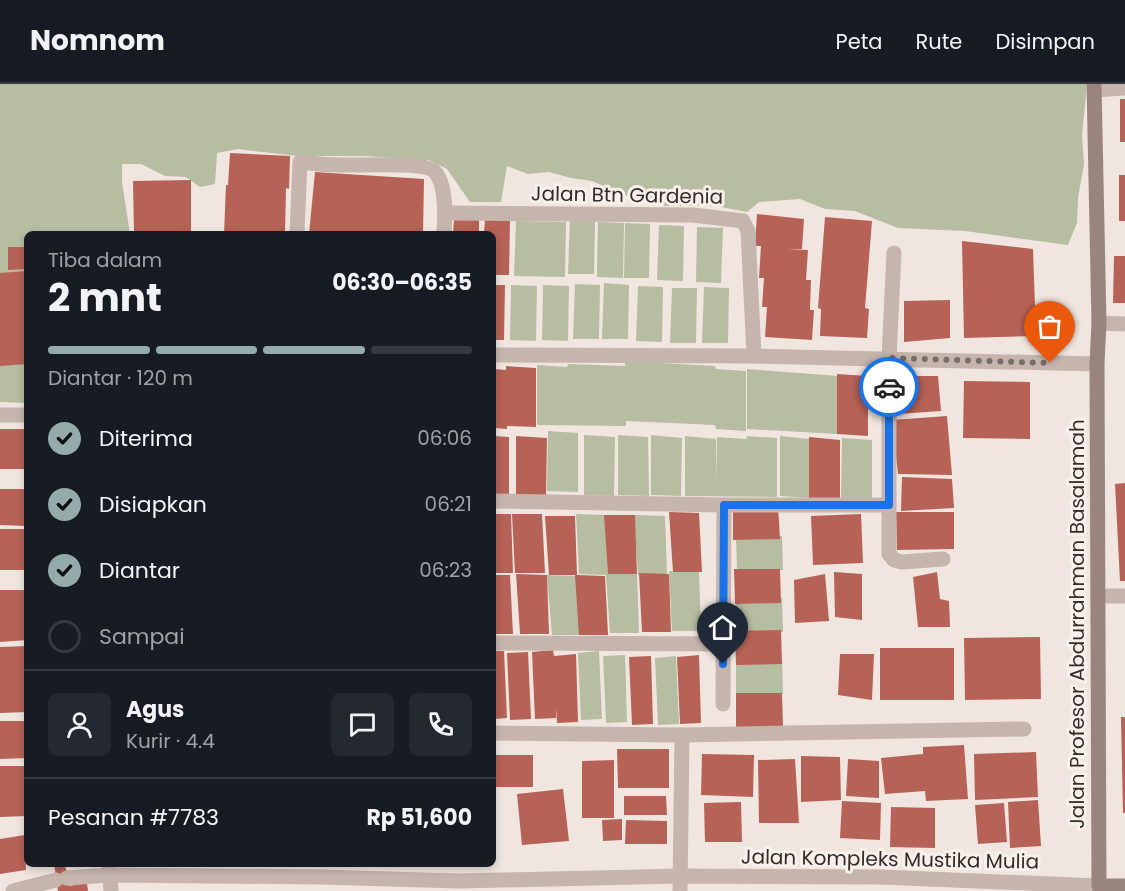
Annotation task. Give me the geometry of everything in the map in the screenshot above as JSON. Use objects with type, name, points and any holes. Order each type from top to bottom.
[{"type":"main road","name":"Jalan Profesor Abdurrahman Basalamah","points":[[1094,87],[1099,323],[1096,364],[1099,886]]},
{"type":"main road","points":[[1099,886],[1125,886]]},
{"type":"street","points":[[1094,87],[1125,88]]},
{"type":"street","points":[[297,231],[300,162],[432,168],[440,177],[446,213],[444,231]]},
{"type":"street","name":"Jalan Btn Gardenia","points":[[446,213],[693,215],[743,221],[748,231],[754,356]]},
{"type":"street","points":[[894,253],[889,358],[888,540],[890,554],[894,560],[902,562],[943,558]]},
{"type":"street","points":[[1099,323],[1125,324]]},
{"type":"street","points":[[496,355],[889,358],[1096,364]]},
{"type":"street","points":[[0,414],[24,416]]},
{"type":"street","points":[[496,501],[889,505]]},
{"type":"street","points":[[723,704],[724,505]]},
{"type":"street","points":[[1098,596],[1125,596]]},
{"type":"street","points":[[496,643],[723,644]]},
{"type":"street","points":[[496,733],[682,735],[1024,729]]},
{"type":"street","points":[[680,884],[682,735]]},
{"type":"street","points":[[109,870],[111,891]]},
{"type":"street","name":"Jalan Kompleks Mustika Mulia","points":[[13,891],[109,870],[321,870],[459,886],[881,884],[1099,886]]},
{"type":"green space","points":[[0,84],[1087,84],[1082,136],[1084,164],[1078,198],[1077,223],[1068,245],[965,231],[898,228],[855,211],[825,209],[800,199],[759,202],[747,212],[716,206],[665,206],[651,200],[636,200],[592,181],[549,172],[528,174],[507,166],[501,202],[470,202],[447,169],[429,160],[364,156],[297,156],[238,149],[217,153],[215,184],[200,187],[186,177],[165,176],[141,164],[122,164],[122,182],[130,231],[24,231],[24,403],[0,402]]},
{"type":"green space","points":[[570,218],[595,219],[594,274],[568,274]]},
{"type":"green space","points":[[516,221],[566,222],[565,277],[514,276]]},
{"type":"green space","points":[[598,222],[624,223],[623,278],[597,277]]},
{"type":"green space","points":[[625,223],[650,224],[649,278],[624,278]]},
{"type":"green space","points":[[659,225],[684,226],[683,281],[657,280]]},
{"type":"green space","points":[[697,227],[723,228],[721,283],[696,282]]},
{"type":"green space","points":[[604,283],[629,285],[628,339],[602,339]]},
{"type":"green space","points":[[575,284],[600,285],[599,339],[573,339]]},
{"type":"green space","points":[[511,285],[537,286],[536,341],[510,340]]},
{"type":"green space","points":[[543,285],[569,286],[568,341],[542,340]]},
{"type":"green space","points":[[638,286],[663,287],[662,342],[636,341]]},
{"type":"green space","points":[[704,287],[729,288],[728,343],[702,343]]},
{"type":"green space","points":[[672,288],[697,288],[696,343],[670,343]]},
{"type":"green space","points":[[625,361],[715,366],[716,369],[746,371],[746,431],[716,429],[715,425],[626,421],[626,426],[537,425],[537,365],[625,366]]},
{"type":"green space","points":[[747,369],[839,376],[838,434],[747,429]]},
{"type":"green space","points":[[548,431],[578,433],[578,492],[547,491]]},
{"type":"green space","points":[[584,435],[615,437],[614,496],[584,495]]},
{"type":"green space","points":[[618,435],[648,437],[649,496],[618,495]]},
{"type":"green space","points":[[651,435],[682,438],[681,496],[651,495]]},
{"type":"green space","points":[[685,436],[716,439],[716,484],[717,437],[777,438],[777,497],[685,496]]},
{"type":"green space","points":[[780,436],[810,439],[810,498],[780,496]]},
{"type":"green space","points":[[842,438],[872,440],[872,499],[841,498]]},
{"type":"green space","points":[[576,514],[606,515],[608,573],[637,574],[639,633],[610,633],[606,575],[579,574]]},
{"type":"green space","points":[[634,515],[665,516],[667,575],[638,575]]},
{"type":"green space","points":[[782,536],[783,570],[737,570],[736,537]]},
{"type":"green space","points":[[669,571],[699,572],[701,631],[672,631]]},
{"type":"green space","points":[[547,575],[578,576],[580,635],[552,635]]},
{"type":"green space","points":[[782,598],[783,632],[736,633],[736,599]]},
{"type":"green space","points":[[599,651],[602,719],[581,720],[578,653]]},
{"type":"green space","points":[[625,655],[627,722],[606,723],[603,656]]},
{"type":"green space","points":[[676,656],[679,724],[658,725],[655,658]]},
{"type":"green space","points":[[782,660],[783,694],[736,695],[736,661]]},
{"type":"building","points":[[1120,99],[1125,99],[1125,142],[1120,142]]},
{"type":"building","points":[[230,153],[290,156],[289,189],[286,188],[285,231],[224,231],[226,185],[228,185]]},
{"type":"building","points":[[315,172],[424,179],[423,231],[309,231]]},
{"type":"building","points":[[1119,175],[1125,175],[1125,221],[1119,221]]},
{"type":"building","points":[[191,180],[191,231],[134,231],[133,181]]},
{"type":"building","points":[[757,214],[804,219],[802,249],[788,249],[808,250],[806,280],[811,280],[810,310],[814,310],[812,340],[765,337],[767,307],[762,307],[764,278],[759,278],[761,246],[755,246]]},
{"type":"building","points":[[825,217],[872,221],[865,308],[869,309],[867,338],[820,336],[821,309],[818,308]]},
{"type":"building","points":[[454,219],[479,219],[479,231],[453,231]]},
{"type":"building","points":[[485,219],[510,220],[509,275],[496,275],[496,231],[484,231]]},
{"type":"building","points":[[962,241],[1033,249],[1036,336],[964,338]]},
{"type":"building","points":[[8,247],[24,247],[24,269],[8,270]]},
{"type":"building","points":[[1114,256],[1125,256],[1125,303],[1113,303]]},
{"type":"building","points":[[24,271],[24,364],[0,366],[0,273]]},
{"type":"building","points":[[496,285],[505,285],[504,340],[496,340]]},
{"type":"building","points":[[950,300],[950,338],[904,342],[904,301]]},
{"type":"building","points":[[506,366],[536,368],[536,427],[507,426],[507,429],[496,428],[496,369],[506,370]]},
{"type":"building","points":[[837,374],[868,376],[868,436],[837,434]]},
{"type":"building","points":[[897,376],[938,376],[941,411],[897,414]]},
{"type":"building","points":[[964,381],[1030,382],[1030,439],[963,438]]},
{"type":"building","points":[[947,416],[952,475],[898,474],[892,420]]},
{"type":"building","points":[[0,429],[24,429],[24,469],[0,469]]},
{"type":"building","points":[[496,436],[509,437],[509,496],[496,496]]},
{"type":"building","points":[[516,436],[547,438],[546,497],[516,496]]},
{"type":"building","points":[[809,437],[840,440],[840,499],[809,498]]},
{"type":"building","points":[[902,477],[952,479],[954,508],[901,511]]},
{"type":"building","points":[[1125,483],[1125,581],[1120,581],[1115,484]]},
{"type":"building","points":[[0,489],[24,489],[24,526],[0,525]]},
{"type":"building","points":[[733,505],[778,505],[780,539],[733,540]]},
{"type":"building","points":[[669,512],[699,513],[702,572],[673,572]]},
{"type":"building","points":[[896,512],[954,512],[954,549],[897,550]]},
{"type":"building","points":[[496,514],[511,514],[513,573],[496,573]]},
{"type":"building","points":[[512,514],[542,514],[545,573],[515,573]]},
{"type":"building","points":[[861,514],[863,563],[813,565],[811,516]]},
{"type":"building","points":[[604,515],[635,515],[637,574],[608,574]]},
{"type":"building","points":[[545,516],[575,516],[577,575],[605,576],[608,635],[579,635],[575,575],[549,575]]},
{"type":"building","points":[[0,529],[24,529],[24,570],[0,570]]},
{"type":"building","points":[[734,569],[780,569],[781,603],[735,604]]},
{"type":"building","points":[[834,572],[862,574],[862,620],[835,617]]},
{"type":"building","points":[[937,572],[940,599],[949,601],[950,627],[918,627],[913,577]]},
{"type":"building","points":[[639,573],[669,574],[671,632],[642,632]]},
{"type":"building","points":[[516,574],[547,575],[549,634],[520,634]]},
{"type":"building","points":[[825,574],[829,621],[795,623],[794,580]]},
{"type":"building","points":[[496,575],[510,575],[513,634],[496,634]]},
{"type":"building","points":[[0,590],[24,590],[24,640],[0,642]]},
{"type":"building","points":[[781,630],[782,664],[736,665],[735,631]]},
{"type":"building","points":[[1040,637],[1041,699],[965,700],[964,638]]},
{"type":"building","points":[[24,646],[24,712],[0,713],[0,647]]},
{"type":"building","points":[[880,648],[954,648],[954,700],[880,700]]},
{"type":"building","points":[[553,650],[554,656],[576,654],[578,722],[557,723],[556,707],[556,718],[535,719],[532,652]]},
{"type":"building","points":[[496,651],[504,651],[507,718],[496,719]]},
{"type":"building","points":[[528,652],[531,719],[510,720],[507,653]]},
{"type":"building","points":[[840,654],[874,654],[872,700],[838,695]]},
{"type":"building","points":[[699,655],[701,723],[680,724],[677,657]]},
{"type":"building","points":[[651,656],[653,724],[632,725],[629,657]]},
{"type":"building","points":[[736,693],[782,693],[783,727],[736,727]]},
{"type":"building","points":[[1121,717],[1125,717],[1125,813],[1123,813]]},
{"type":"building","points":[[0,721],[24,721],[24,758],[0,759]]},
{"type":"building","points":[[964,745],[968,799],[926,801],[925,791],[885,794],[881,758],[923,754],[923,747]]},
{"type":"building","points":[[617,749],[669,749],[669,788],[618,788]]},
{"type":"building","points":[[1036,752],[1038,797],[975,800],[974,754]]},
{"type":"building","points":[[702,754],[754,755],[753,797],[701,795]]},
{"type":"building","points":[[496,755],[533,755],[533,787],[496,787]]},
{"type":"building","points":[[801,756],[840,757],[841,800],[801,802]]},
{"type":"building","points":[[795,759],[799,823],[759,823],[758,760]]},
{"type":"building","points":[[848,759],[879,761],[879,798],[846,796]]},
{"type":"building","points":[[614,760],[614,818],[582,818],[582,761]]},
{"type":"building","points":[[0,766],[24,766],[24,816],[0,817]]},
{"type":"building","points":[[563,789],[569,841],[522,845],[517,794]]},
{"type":"building","points":[[624,796],[666,796],[667,815],[624,815]]},
{"type":"building","points":[[1038,800],[1041,846],[1010,848],[1008,802]]},
{"type":"building","points":[[842,801],[881,803],[880,840],[840,838]]},
{"type":"building","points":[[741,802],[742,842],[705,842],[704,803]]},
{"type":"building","points":[[1004,803],[1007,842],[978,844],[975,805]]},
{"type":"building","points":[[891,807],[935,808],[935,848],[890,847]]},
{"type":"building","points":[[622,819],[622,840],[603,841],[602,820]]},
{"type":"building","points":[[626,820],[667,821],[667,844],[625,844]]},
{"type":"building","points":[[24,835],[24,867],[26,870],[0,874],[0,839]]},
{"type":"building","points":[[54,867],[66,867],[69,886],[87,883],[88,891],[58,891]]},
{"type":"way so far","points":[[889,387],[889,358],[1050,363]]},
{"type":"route","points":[[723,664],[724,505],[889,505],[889,387]]}]
